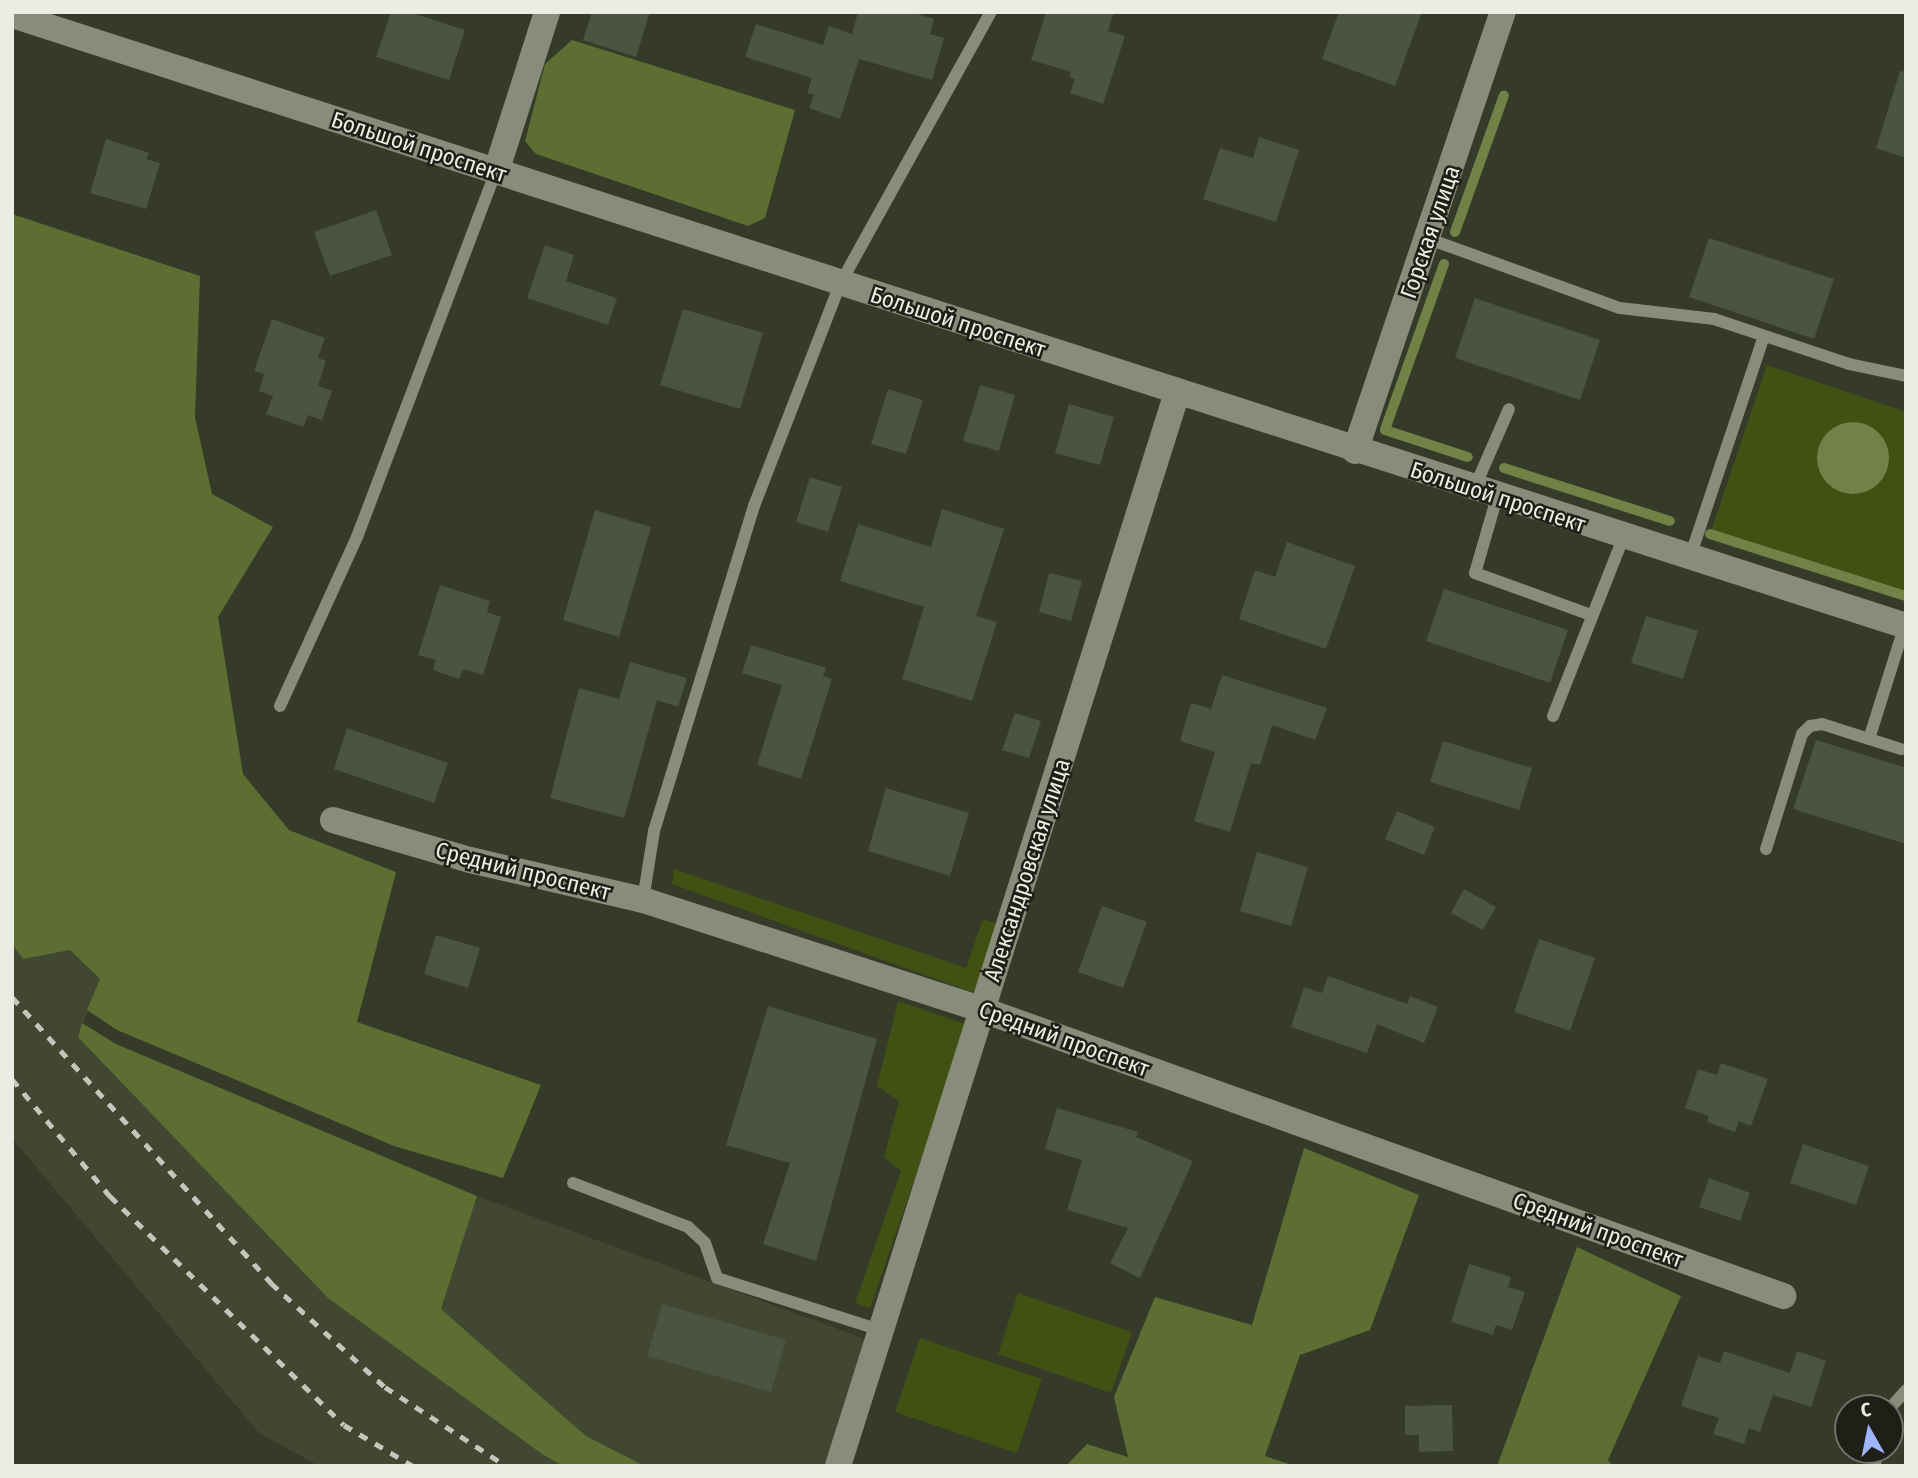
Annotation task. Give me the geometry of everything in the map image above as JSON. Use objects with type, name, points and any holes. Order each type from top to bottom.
[{"type":"street","points":[[496,172],[547,12]]},
{"type":"street","name":"Горская улица","points":[[1355,452],[1429,239],[1503,12]]},
{"type":"street","name":"Большой проспект","points":[[12,15],[1355,452],[1905,626]]},
{"type":"street","name":"Александровская улица","points":[[838,1466],[883,1331],[1177,394]]},
{"type":"street","name":"Средний проспект","points":[[333,820],[470,860],[643,900],[983,1010],[1783,1296]]},
{"type":"lane","points":[[643,900],[654,831],[754,506],[840,284],[991,12]]},
{"type":"lane","points":[[280,706],[357,537],[496,172]]},
{"type":"lane","points":[[1429,239],[1620,308],[1703,317],[1849,364],[1906,376]]},
{"type":"lane","points":[[1690,557],[1764,336]]},
{"type":"lane","points":[[1509,409],[1486,493],[1475,573],[1591,615]]},
{"type":"lane","points":[[1553,716],[1624,536]]},
{"type":"lane","points":[[1869,739],[1905,626]]},
{"type":"lane","points":[[1766,849],[1802,734],[1810,726],[1822,724],[1901,749]]},
{"type":"lane","points":[[573,1183],[688,1227],[705,1244],[717,1278],[883,1331]]},
{"type":"shaded area","points":[[572,40],[795,110],[765,218],[748,226],[536,154],[525,141],[545,64]]},
{"type":"shaded area","points":[[12,214],[200,276],[195,417],[212,494],[273,527],[218,617],[243,774],[289,830],[396,872],[357,1022],[541,1085],[503,1178],[394,1146],[117,1030],[87,1010],[100,979],[70,950],[23,959],[12,944]]},
{"type":"shaded area","points":[[1767,365],[1906,412],[1906,596],[1710,534]]},
{"type":"shaded area","points":[[1853,422],[1873,428],[1883,438],[1889,458],[1883,478],[1873,488],[1853,494],[1833,488],[1823,478],[1817,458],[1823,438],[1833,428]]},
{"type":"shaded area","points":[[674,869],[966,968],[983,919],[999,925],[980,987],[972,992],[672,884]]},
{"type":"shaded area","points":[[12,944],[24,959],[70,949],[100,979],[78,1037],[542,1454],[563,1466],[319,1466],[259,1433],[12,1138]]},
{"type":"shaded area","points":[[898,1001],[968,1025],[870,1308],[855,1303],[901,1171],[884,1157],[899,1101],[877,1086]]},
{"type":"shaded area","points":[[82,1023],[116,1044],[477,1196],[441,1309],[586,1436],[645,1466],[563,1466],[542,1454],[328,1298],[78,1037]]},
{"type":"shaded area","points":[[1304,1148],[1419,1195],[1370,1330],[1300,1355],[1265,1456],[1295,1466],[1066,1466],[1087,1444],[1128,1457],[1114,1397],[1155,1297],[1252,1325]]},
{"type":"shaded area","points":[[477,1196],[868,1340],[828,1466],[645,1466],[586,1436],[441,1309]]},
{"type":"shaded area","points":[[1577,1247],[1681,1296],[1608,1460],[1613,1466],[1497,1466]]},
{"type":"shaded area","points":[[1018,1293],[1132,1332],[1111,1393],[998,1354]]},
{"type":"shaded area","points":[[920,1338],[1042,1379],[1017,1453],[895,1412]]},
{"type":"building","points":[[391,12],[409,12],[465,30],[449,80],[376,57]]},
{"type":"building","points":[[592,12],[650,12],[636,57],[583,40]]},
{"type":"building","points":[[858,12],[910,12],[934,19],[930,34],[944,38],[932,80],[859,59],[840,119],[809,108],[814,95],[807,93],[812,78],[745,57],[756,24],[823,45],[829,26],[852,34]]},
{"type":"building","points":[[1046,12],[1114,12],[1108,31],[1125,36],[1103,104],[1070,93],[1075,79],[1069,77],[1071,72],[1031,60]]},
{"type":"building","points":[[1339,12],[1422,12],[1395,86],[1322,59]]},
{"type":"building","points":[[1900,71],[1906,72],[1906,158],[1876,148]]},
{"type":"building","points":[[1259,137],[1299,150],[1276,222],[1203,199],[1220,148],[1253,158]]},
{"type":"building","points":[[106,139],[149,153],[146,159],[160,163],[146,209],[90,193]]},
{"type":"building","points":[[376,210],[392,255],[330,276],[314,232]]},
{"type":"building","points":[[1709,238],[1834,279],[1814,339],[1689,297]]},
{"type":"building","points":[[545,245],[574,255],[566,281],[617,298],[608,325],[527,298]]},
{"type":"building","points":[[1475,298],[1600,340],[1580,400],[1455,358]]},
{"type":"building","points":[[683,309],[763,333],[740,409],[660,385]]},
{"type":"building","points":[[272,319],[325,338],[318,358],[326,361],[318,386],[332,391],[322,420],[308,415],[303,427],[266,414],[273,396],[259,391],[264,374],[254,371]]},
{"type":"building","points":[[980,385],[1015,395],[999,451],[963,441]]},
{"type":"building","points":[[888,389],[923,400],[906,454],[871,444]]},
{"type":"building","points":[[1069,404],[1114,417],[1100,465],[1055,453]]},
{"type":"building","points":[[810,477],[842,487],[828,532],[796,522]]},
{"type":"building","points":[[942,509],[1004,529],[976,616],[997,622],[972,701],[902,679],[924,607],[840,581],[858,524],[931,547]]},
{"type":"building","points":[[595,510],[651,527],[619,637],[563,620]]},
{"type":"building","points":[[1287,542],[1355,566],[1326,649],[1239,619],[1255,570],[1275,577]]},
{"type":"building","points":[[1049,573],[1082,581],[1071,621],[1039,612]]},
{"type":"building","points":[[440,585],[490,601],[487,612],[501,617],[483,675],[463,669],[459,679],[433,670],[436,660],[418,655]]},
{"type":"building","points":[[1444,589],[1568,630],[1550,683],[1426,641]]},
{"type":"building","points":[[1646,616],[1698,631],[1683,679],[1631,663]]},
{"type":"building","points":[[751,645],[826,668],[823,676],[832,679],[801,779],[757,765],[782,685],[742,673]]},
{"type":"building","points":[[630,662],[687,678],[678,707],[657,700],[624,818],[550,798],[579,688],[619,699]]},
{"type":"building","points":[[1222,675],[1327,708],[1315,740],[1272,725],[1260,765],[1251,763],[1230,832],[1194,821],[1215,752],[1180,741],[1191,703],[1211,709]]},
{"type":"building","points":[[1015,713],[1041,721],[1029,758],[1002,750]]},
{"type":"building","points":[[347,728],[448,763],[434,803],[334,769]]},
{"type":"building","points":[[1816,740],[1906,768],[1906,844],[1793,809]]},
{"type":"building","points":[[1443,741],[1532,768],[1519,810],[1430,782]]},
{"type":"building","points":[[886,788],[969,813],[950,876],[868,851]]},
{"type":"building","points":[[1397,811],[1435,827],[1424,855],[1385,839]]},
{"type":"building","points":[[1257,852],[1308,867],[1291,926],[1240,911]]},
{"type":"building","points":[[1464,889],[1496,907],[1483,930],[1451,913]]},
{"type":"building","points":[[1102,906],[1147,922],[1123,988],[1078,972]]},
{"type":"building","points":[[436,935],[480,948],[468,988],[424,974]]},
{"type":"building","points":[[1539,939],[1595,958],[1570,1031],[1514,1012]]},
{"type":"building","points":[[1328,976],[1407,1004],[1410,996],[1438,1007],[1424,1043],[1377,1024],[1367,1053],[1291,1027],[1304,987],[1322,993]]},
{"type":"building","points":[[768,1006],[877,1039],[816,1261],[763,1244],[790,1163],[726,1145]]},
{"type":"building","points":[[1721,1063],[1768,1079],[1751,1126],[1739,1121],[1735,1132],[1707,1122],[1709,1116],[1685,1108],[1698,1069],[1717,1075]]},
{"type":"building","points":[[1057,1108],[1138,1132],[1136,1137],[1193,1161],[1140,1278],[1110,1263],[1128,1228],[1067,1210],[1082,1160],[1045,1149]]},
{"type":"building","points":[[1803,1144],[1869,1166],[1856,1205],[1790,1183]]},
{"type":"building","points":[[1709,1178],[1750,1193],[1740,1221],[1699,1207]]},
{"type":"building","points":[[1469,1264],[1511,1277],[1508,1287],[1525,1292],[1512,1330],[1496,1325],[1493,1335],[1451,1322]]},
{"type":"building","points":[[662,1304],[786,1340],[771,1392],[647,1356]]},
{"type":"building","points":[[1724,1351],[1790,1373],[1797,1351],[1826,1361],[1811,1407],[1773,1395],[1760,1432],[1749,1428],[1744,1444],[1713,1434],[1719,1418],[1681,1406],[1698,1356],[1720,1363]]},
{"type":"building","points":[[1452,1405],[1453,1451],[1419,1452],[1419,1435],[1405,1435],[1405,1406]]},
{"type":"waterway","points":[[1455,232],[1504,95]]},
{"type":"waterway","points":[[1444,264],[1385,430],[1468,457]]},
{"type":"waterway","points":[[1504,468],[1670,521]]},
{"type":"waterway","points":[[1710,534],[1906,596]]},
{"type":"railway","points":[[12,997],[271,1283],[385,1387],[506,1466]]},
{"type":"railway","points":[[12,1079],[110,1196],[344,1425],[413,1466]]}]
